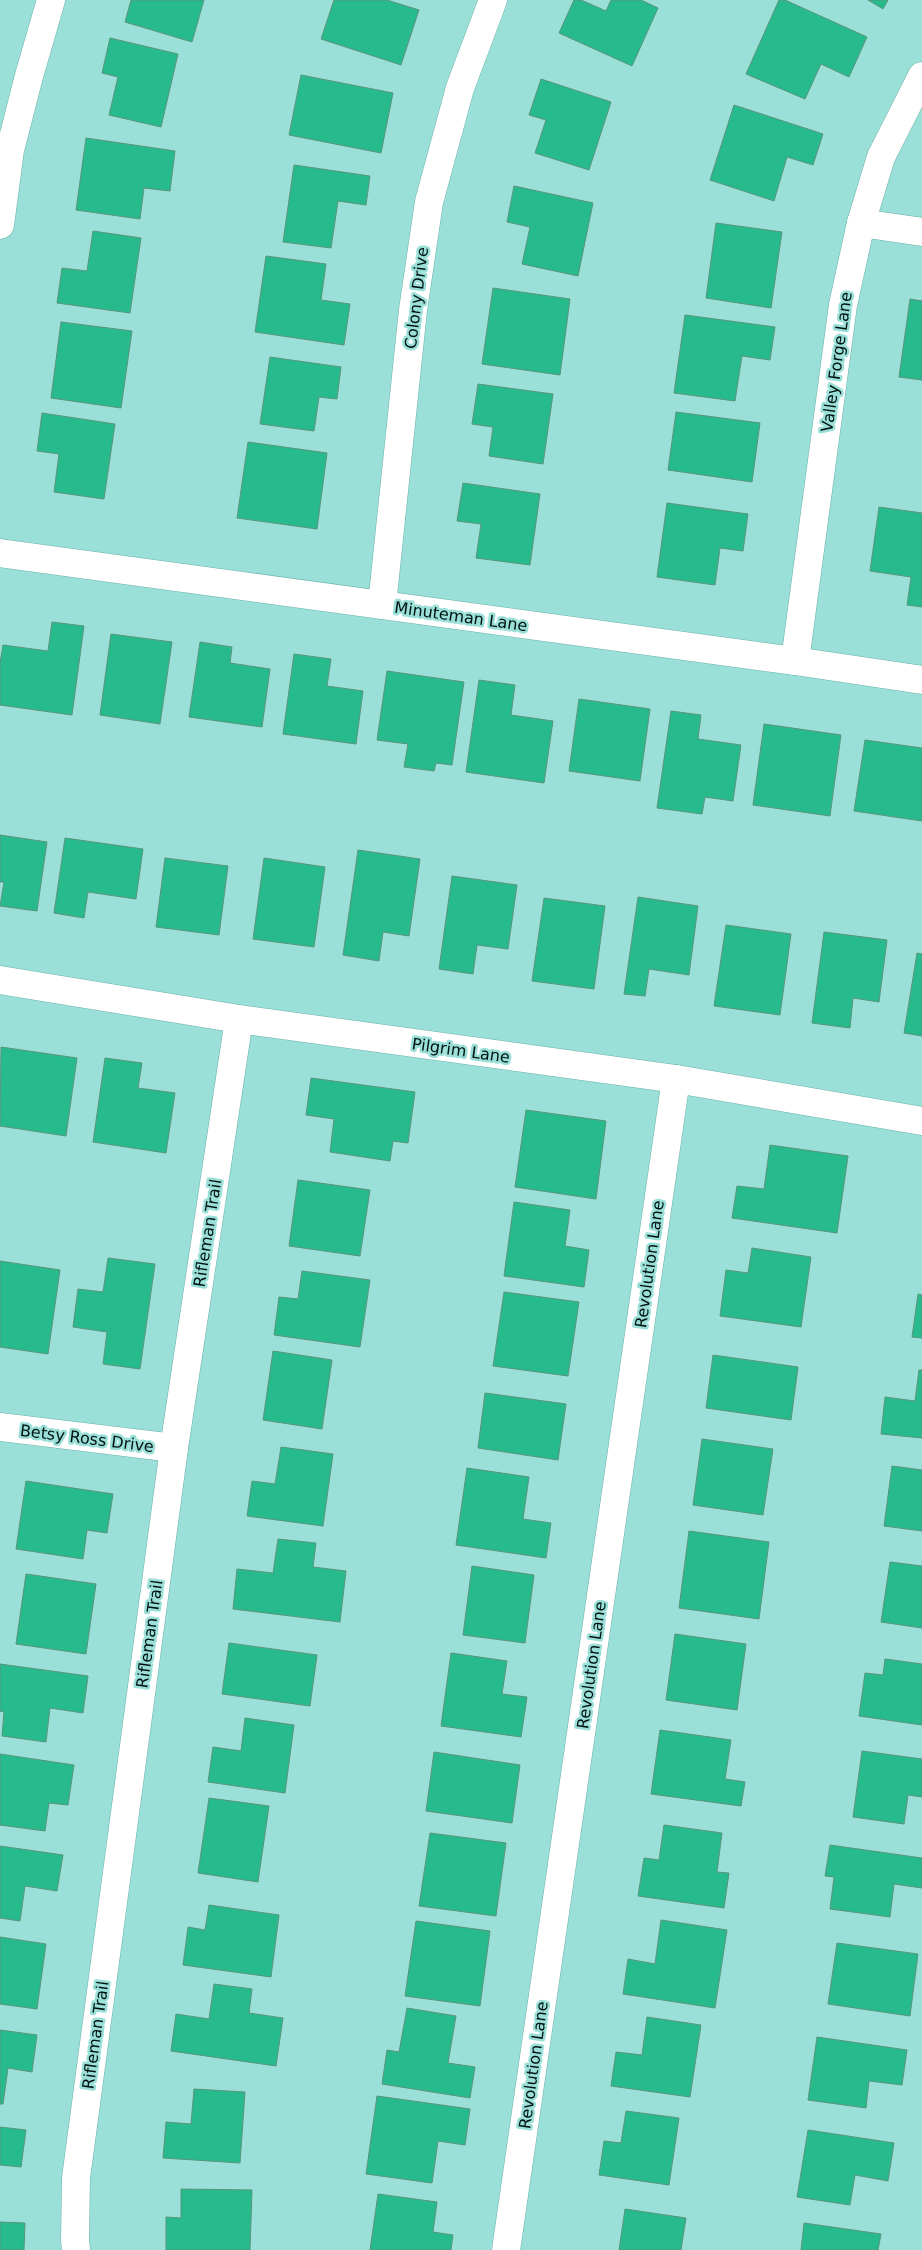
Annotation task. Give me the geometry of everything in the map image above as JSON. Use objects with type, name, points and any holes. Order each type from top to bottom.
[{"type":"street","points":[[0,225],[10,150],[51,0]]},
{"type":"street","name":"Colony Drive","points":[[382,605],[413,310],[429,202],[460,88],[493,0]]},
{"type":"street","name":"Valley Forge Lane","points":[[794,661],[843,305],[861,223],[881,157],[922,76]]},
{"type":"street","points":[[861,223],[922,232]]},
{"type":"street","name":"Minuteman Lane","points":[[0,553],[922,680]]},
{"type":"street","name":"Pilgrim Lane","points":[[0,980],[239,1019],[676,1079],[922,1120]]},
{"type":"street","name":"Rifleman Trail","points":[[76,2250],[74,2240],[76,2178],[174,1448],[239,1019]]},
{"type":"street","name":"Revolution Lane","points":[[506,2250],[676,1079]]},
{"type":"street","name":"Betsy Ross Drive","points":[[0,1427],[174,1448]]},
{"type":"building","points":[[131,0],[204,0],[192,42],[125,22]]},
{"type":"building","points":[[334,0],[387,0],[419,10],[401,65],[321,39]]},
{"type":"building","points":[[574,0],[581,0],[606,11],[611,0],[641,0],[658,8],[632,66],[559,33]]},
{"type":"building","points":[[779,0],[785,0],[867,37],[849,77],[821,64],[805,99],[746,74]]},
{"type":"building","points":[[868,0],[888,0],[883,9]]},
{"type":"building","points":[[110,38],[178,54],[161,127],[109,115],[118,77],[102,73]]},
{"type":"building","points":[[301,75],[393,93],[381,153],[289,135]]},
{"type":"building","points":[[541,79],[611,102],[589,170],[535,153],[546,120],[529,115]]},
{"type":"building","points":[[734,105],[823,134],[813,165],[787,157],[774,201],[710,180]]},
{"type":"building","points":[[86,138],[175,151],[170,191],[144,188],[140,219],[76,210]]},
{"type":"building","points":[[294,165],[370,176],[366,205],[338,201],[331,248],[283,242]]},
{"type":"building","points":[[514,186],[593,203],[578,276],[522,264],[530,227],[507,222]]},
{"type":"building","points":[[716,223],[782,232],[771,308],[706,298]]},
{"type":"building","points":[[93,231],[141,238],[130,313],[57,303],[62,268],[87,271]]},
{"type":"building","points":[[266,256],[326,264],[321,300],[350,304],[344,345],[255,332]]},
{"type":"building","points":[[493,288],[570,299],[560,375],[482,364]]},
{"type":"building","points":[[910,299],[922,301],[922,380],[899,377]]},
{"type":"building","points":[[685,315],[775,327],[770,360],[742,356],[735,401],[674,393]]},
{"type":"building","points":[[61,322],[132,331],[121,408],[51,398]]},
{"type":"building","points":[[270,357],[341,367],[337,399],[319,397],[314,431],[260,424]]},
{"type":"building","points":[[478,384],[553,394],[543,464],[489,456],[493,427],[472,424]]},
{"type":"building","points":[[676,412],[760,423],[752,482],[668,470]]},
{"type":"building","points":[[42,413],[115,424],[104,499],[54,492],[59,454],[37,451]]},
{"type":"building","points":[[248,442],[327,453],[317,529],[237,518]]},
{"type":"building","points":[[463,483],[540,494],[530,565],[476,558],[481,524],[457,521]]},
{"type":"building","points":[[667,503],[748,514],[743,551],[720,548],[715,585],[657,577]]},
{"type":"building","points":[[879,507],[922,513],[922,607],[907,605],[911,577],[870,571]]},
{"type":"building","points":[[52,622],[84,626],[72,715],[0,705],[0,663],[3,645],[48,651]]},
{"type":"building","points":[[111,634],[172,642],[160,724],[100,715]]},
{"type":"building","points":[[200,642],[232,647],[230,663],[270,669],[262,727],[189,717]]},
{"type":"building","points":[[294,654],[331,659],[327,686],[363,691],[356,744],[283,734]]},
{"type":"building","points":[[387,671],[464,682],[452,765],[436,763],[434,771],[404,767],[408,744],[377,740]]},
{"type":"building","points":[[479,680],[515,685],[511,715],[553,721],[544,783],[466,772]]},
{"type":"building","points":[[579,699],[650,709],[640,781],[569,771]]},
{"type":"building","points":[[671,711],[701,715],[698,739],[741,745],[733,801],[705,797],[702,814],[657,808]]},
{"type":"building","points":[[764,724],[841,735],[830,816],[753,805]]},
{"type":"building","points":[[865,740],[922,748],[922,821],[854,811]]},
{"type":"building","points":[[0,835],[47,842],[37,911],[0,906],[4,882],[0,882]]},
{"type":"building","points":[[65,838],[143,849],[136,899],[88,892],[84,918],[54,913]]},
{"type":"building","points":[[358,850],[420,859],[409,936],[383,932],[379,961],[343,955]]},
{"type":"building","points":[[165,858],[228,866],[219,935],[156,927]]},
{"type":"building","points":[[264,858],[325,867],[314,947],[253,939]]},
{"type":"building","points":[[452,876],[517,885],[508,949],[477,945],[473,974],[439,969]]},
{"type":"building","points":[[638,897],[698,906],[689,975],[649,969],[645,996],[624,994]]},
{"type":"building","points":[[544,898],[605,906],[594,989],[532,981]]},
{"type":"building","points":[[726,925],[791,934],[780,1015],[714,1006]]},
{"type":"building","points":[[824,932],[887,940],[879,1002],[853,998],[850,1028],[812,1023]]},
{"type":"building","points":[[917,953],[922,954],[922,1036],[904,1033]]},
{"type":"building","points":[[1,1047],[77,1058],[66,1136],[0,1126]]},
{"type":"building","points":[[105,1058],[142,1063],[138,1088],[175,1093],[166,1153],[93,1142]]},
{"type":"building","points":[[311,1078],[415,1092],[408,1143],[393,1141],[390,1161],[330,1152],[334,1119],[306,1115]]},
{"type":"building","points":[[526,1110],[606,1121],[596,1199],[515,1187]]},
{"type":"building","points":[[770,1145],[848,1156],[837,1233],[732,1218],[737,1186],[764,1189]]},
{"type":"building","points":[[298,1180],[370,1190],[360,1256],[289,1246]]},
{"type":"building","points":[[514,1202],[570,1210],[565,1246],[589,1250],[584,1287],[504,1276]]},
{"type":"building","points":[[752,1248],[811,1257],[801,1327],[720,1316],[726,1270],[748,1273]]},
{"type":"building","points":[[108,1258],[155,1264],[140,1369],[103,1364],[107,1332],[73,1327],[78,1289],[103,1292]]},
{"type":"building","points":[[0,1261],[60,1270],[48,1354],[0,1347]]},
{"type":"building","points":[[302,1271],[370,1280],[360,1347],[274,1335],[279,1297],[298,1299]]},
{"type":"building","points":[[504,1292],[579,1302],[568,1376],[493,1366]]},
{"type":"building","points":[[918,1294],[922,1295],[922,1338],[912,1337]]},
{"type":"building","points":[[273,1351],[332,1360],[322,1429],[263,1420]]},
{"type":"building","points":[[713,1355],[798,1367],[791,1420],[706,1408]]},
{"type":"building","points":[[919,1370],[922,1370],[922,1438],[881,1434],[885,1397],[915,1401]]},
{"type":"building","points":[[485,1393],[566,1404],[558,1460],[478,1448]]},
{"type":"building","points":[[702,1439],[773,1449],[763,1515],[693,1505]]},
{"type":"building","points":[[281,1447],[333,1454],[323,1526],[247,1516],[252,1481],[275,1484]]},
{"type":"building","points":[[892,1466],[922,1470],[922,1531],[884,1526]]},
{"type":"building","points":[[467,1468],[529,1477],[523,1519],[551,1523],[546,1558],[456,1545]]},
{"type":"building","points":[[26,1481],[113,1494],[107,1533],[87,1530],[83,1559],[16,1549]]},
{"type":"building","points":[[689,1531],[769,1542],[759,1619],[679,1608]]},
{"type":"building","points":[[278,1539],[316,1543],[313,1567],[346,1571],[340,1622],[233,1609],[237,1569],[273,1573]]},
{"type":"building","points":[[890,1562],[922,1566],[922,1628],[881,1622]]},
{"type":"building","points":[[472,1566],[534,1575],[525,1643],[463,1635]]},
{"type":"building","points":[[26,1574],[96,1584],[86,1654],[16,1644]]},
{"type":"building","points":[[675,1634],[746,1644],[737,1710],[666,1700]]},
{"type":"building","points":[[229,1643],[317,1655],[310,1706],[222,1694]]},
{"type":"building","points":[[451,1653],[507,1661],[502,1694],[527,1697],[521,1737],[441,1726]]},
{"type":"building","points":[[885,1659],[922,1664],[922,1725],[859,1716],[865,1673],[883,1675]]},
{"type":"building","points":[[0,1664],[88,1676],[83,1713],[50,1708],[46,1742],[2,1736],[4,1712],[0,1711]]},
{"type":"building","points":[[245,1718],[294,1725],[285,1793],[208,1782],[213,1747],[241,1751]]},
{"type":"building","points":[[660,1730],[731,1740],[725,1779],[745,1782],[741,1806],[651,1794]]},
{"type":"building","points":[[862,1751],[922,1759],[922,1797],[908,1795],[904,1824],[853,1817]]},
{"type":"building","points":[[434,1752],[520,1765],[512,1823],[426,1811]]},
{"type":"building","points":[[0,1754],[74,1765],[68,1805],[49,1803],[45,1831],[0,1825]]},
{"type":"building","points":[[209,1798],[269,1806],[258,1882],[198,1873]]},
{"type":"building","points":[[664,1825],[722,1833],[717,1872],[729,1873],[724,1908],[638,1896],[644,1858],[659,1860]]},
{"type":"building","points":[[430,1833],[506,1843],[496,1916],[419,1906]]},
{"type":"building","points":[[830,1845],[922,1858],[922,1888],[894,1884],[890,1917],[830,1909],[834,1877],[825,1876]]},
{"type":"building","points":[[0,1846],[63,1855],[57,1891],[25,1886],[20,1921],[0,1918]]},
{"type":"building","points":[[209,1905],[279,1915],[271,1977],[183,1965],[188,1927],[205,1930]]},
{"type":"building","points":[[661,1920],[727,1930],[715,2008],[623,1994],[628,1959],[655,1964]]},
{"type":"building","points":[[416,1921],[490,1931],[480,2006],[405,1996]]},
{"type":"building","points":[[0,1937],[46,1944],[37,2009],[0,2004]]},
{"type":"building","points":[[837,1943],[918,1954],[910,2016],[828,2004]]},
{"type":"building","points":[[214,1984],[252,1989],[249,2013],[283,2018],[276,2066],[171,2051],[176,2014],[209,2019]]},
{"type":"building","points":[[407,2008],[456,2016],[448,2063],[475,2067],[470,2098],[382,2084],[387,2050],[399,2052]]},
{"type":"building","points":[[647,2017],[701,2025],[690,2097],[611,2086],[616,2052],[642,2055]]},
{"type":"building","points":[[0,2030],[37,2035],[32,2072],[8,2068],[3,2104],[0,2104]]},
{"type":"building","points":[[817,2037],[907,2050],[902,2085],[869,2081],[866,2108],[808,2100]]},
{"type":"building","points":[[194,2089],[245,2092],[240,2163],[163,2158],[166,2122],[191,2124]]},
{"type":"building","points":[[377,2096],[470,2109],[465,2145],[438,2141],[432,2183],[366,2174]]},
{"type":"building","points":[[626,2111],[679,2118],[669,2185],[599,2175],[604,2141],[621,2143]]},
{"type":"building","points":[[0,2127],[26,2130],[21,2167],[0,2165]]},
{"type":"building","points":[[808,2130],[894,2143],[888,2181],[855,2175],[850,2205],[797,2197]]},
{"type":"building","points":[[181,2189],[252,2190],[250,2250],[166,2250],[166,2217],[181,2218]]},
{"type":"building","points":[[378,2194],[437,2202],[433,2232],[453,2235],[451,2250],[370,2250]]},
{"type":"building","points":[[625,2209],[686,2218],[681,2250],[619,2250]]},
{"type":"building","points":[[0,2222],[25,2223],[24,2250],[0,2250]]},
{"type":"building","points":[[804,2223],[881,2234],[878,2250],[801,2250]]}]
